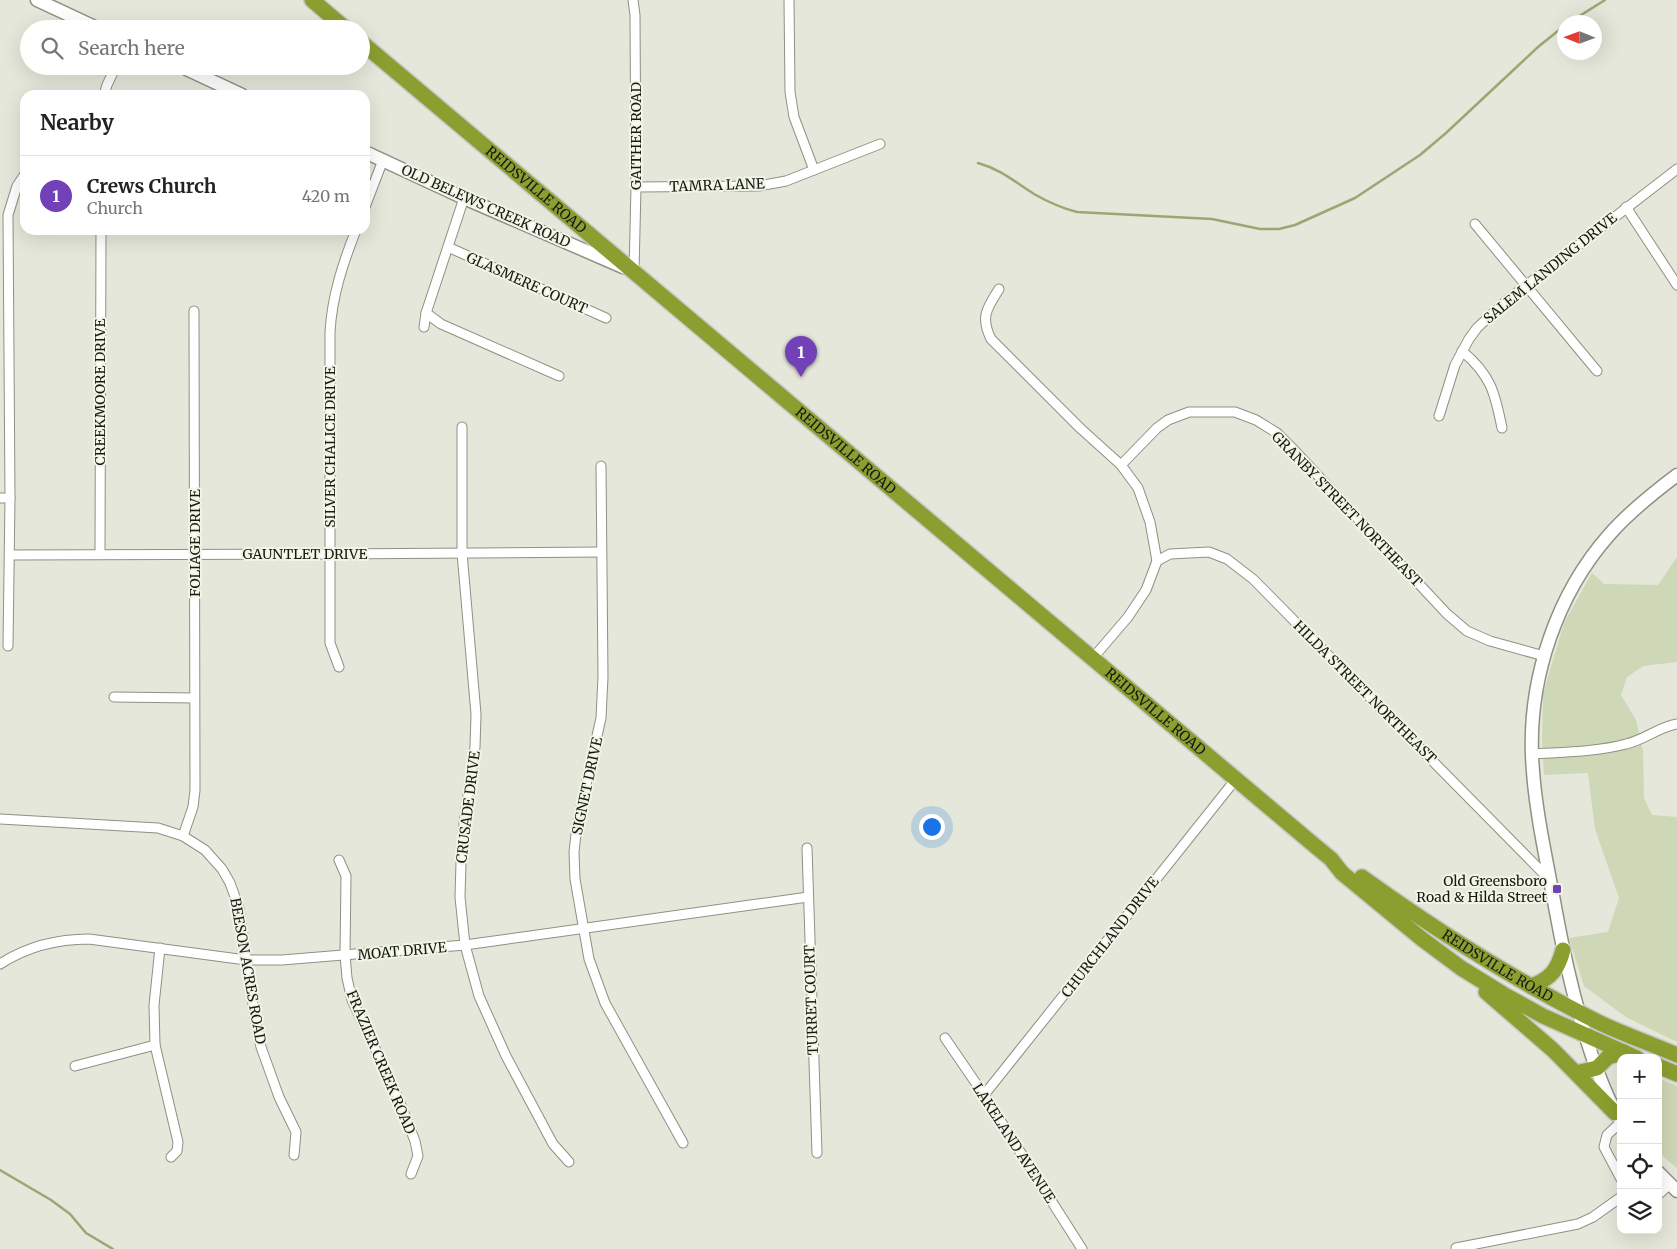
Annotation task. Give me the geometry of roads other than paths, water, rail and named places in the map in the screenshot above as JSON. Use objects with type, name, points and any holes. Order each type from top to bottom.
[{"type":"highway","points":[[312,0],[335,20]]},
{"type":"highway","name":"REIDSVILLE ROAD","points":[[370,50],[1093,658],[1330,859],[1342,873],[1422,939],[1461,968],[1523,1006],[1629,1054]]},
{"type":"highway","name":"REIDSVILLE ROAD","points":[[1330,859],[1347,867],[1459,944],[1531,986],[1597,1021],[1677,1055]]},
{"type":"highway","points":[[1531,986],[1543,982],[1554,973],[1563,950]]},
{"type":"highway","points":[[1461,968],[1490,996],[1553,1050],[1617,1117]]},
{"type":"highway","points":[[1576,1073],[1597,1068],[1608,1057],[1617,1056]]},
{"type":"highway","points":[[1662,1068],[1677,1074]]},
{"type":"main road","points":[[37,0],[80,20]]},
{"type":"main road","points":[[199,75],[231,90]]},
{"type":"main road","name":"OLD BELEWS CREEK ROAD","points":[[370,154],[464,198],[634,272]]},
{"type":"main road","points":[[1617,1114],[1597,1068],[1577,1010],[1563,950],[1536,799],[1532,754],[1533,714],[1544,656],[1555,625],[1569,595],[1598,548],[1634,509],[1677,475]]},
{"type":"main road","points":[[1662,1176],[1674,1188]]},
{"type":"street","name":"GAITHER ROAD","points":[[633,0],[635,22],[636,187],[634,272]]},
{"type":"street","points":[[789,0],[790,92],[794,117],[814,170]]},
{"type":"street","points":[[106,90],[112,75]]},
{"type":"street","name":"TAMRA LANE","points":[[636,187],[758,186],[786,181],[880,144]]},
{"type":"street","points":[[370,194],[383,160]]},
{"type":"street","name":"SALEM LANDING DRIVE","points":[[1439,416],[1455,365],[1477,328],[1526,286],[1677,169]]},
{"type":"street","points":[[8,646],[10,498],[8,215],[20,182]]},
{"type":"street","points":[[424,327],[426,313],[464,198]]},
{"type":"street","points":[[1626,207],[1677,285]]},
{"type":"street","points":[[1475,224],[1597,371]]},
{"type":"street","name":"CREEKMOORE DRIVE","points":[[100,554],[101,235]]},
{"type":"street","name":"SILVER CHALICE DRIVE","points":[[338,667],[330,643],[331,316],[343,266],[354,235]]},
{"type":"street","name":"GLASMERE COURT","points":[[448,247],[606,318]]},
{"type":"street","points":[[999,289],[987,310],[984,326],[991,339],[1080,428],[1121,465],[1138,488],[1150,522],[1157,561],[1146,590],[1128,617],[1093,658]]},
{"type":"street","name":"FOLIAGE DRIVE","points":[[183,836],[193,807],[195,776],[194,311]]},
{"type":"street","points":[[426,313],[441,324],[559,376]]},
{"type":"street","points":[[1462,351],[1478,366],[1490,383],[1496,396],[1502,428]]},
{"type":"street","name":"GRANBY STREET NORTHEAST","points":[[1121,465],[1157,428],[1168,420],[1188,412],[1235,412],[1256,420],[1277,433],[1295,451],[1447,614],[1467,631],[1490,641],[1544,656]]},
{"type":"street","name":"CRUSADE DRIVE","points":[[462,428],[462,553],[476,714],[475,747],[464,824],[461,862],[460,897],[466,945],[479,996],[506,1056],[553,1144],[569,1162]]},
{"type":"street","name":"SIGNET DRIVE","points":[[601,466],[603,677],[601,718],[577,825],[574,852],[575,879],[589,959],[605,1003],[683,1143]]},
{"type":"street","points":[[0,498],[10,498]]},
{"type":"street","name":"GAUNTLET DRIVE","points":[[10,555],[601,552]]},
{"type":"street","name":"HILDA STREET NORTHEAST","points":[[1157,561],[1170,554],[1209,552],[1227,559],[1253,579],[1551,880]]},
{"type":"street","points":[[114,697],[194,698]]},
{"type":"street","points":[[1532,754],[1609,748],[1641,739],[1667,726],[1677,724]]},
{"type":"street","name":"CHURCHLAND DRIVE","points":[[984,1094],[1236,779]]},
{"type":"street","name":"BEESON ACRES ROAD","points":[[0,819],[148,826],[183,836],[205,850],[214,860],[230,883],[239,908],[255,1018],[262,1047],[279,1097],[296,1132],[294,1155]]},
{"type":"street","name":"TURRET COURT","points":[[807,848],[817,1153]]},
{"type":"street","name":"FRAZIER CREEK ROAD","points":[[339,860],[346,876],[345,955],[347,978],[352,1000],[394,1088],[415,1141],[418,1156],[411,1174]]},
{"type":"street","name":"MOAT DRIVE","points":[[0,964],[26,950],[49,943],[73,939],[89,939],[246,960],[282,960],[466,945],[583,927],[808,897]]},
{"type":"street","points":[[160,948],[154,1006],[155,1045],[178,1142],[177,1151],[171,1157]]},
{"type":"street","name":"LAKELAND AVENUE","points":[[945,1038],[984,1094],[1082,1249]]},
{"type":"street","points":[[75,1066],[155,1045]]},
{"type":"street","points":[[1617,1122],[1607,1135],[1604,1147],[1617,1171]]},
{"type":"street","points":[[1662,1192],[1674,1188]]},
{"type":"street","points":[[1456,1248],[1578,1224],[1593,1217],[1617,1200]]},
{"type":"waterway","points":[[1581,15],[1605,0]]},
{"type":"waterway","points":[[978,163],[1000,172],[1044,200],[1077,212],[1212,219],[1260,229],[1279,229],[1295,225],[1355,198],[1420,155],[1557,32]]},
{"type":"waterway","points":[[0,1170],[51,1200],[70,1214],[86,1233],[113,1249]]},
{"type":"place","name":"Crews Church","points":[[801,377]]},
{"type":"place","name":"Old Greensboro Road & Hilda Street","points":[[1557,889]]}]
